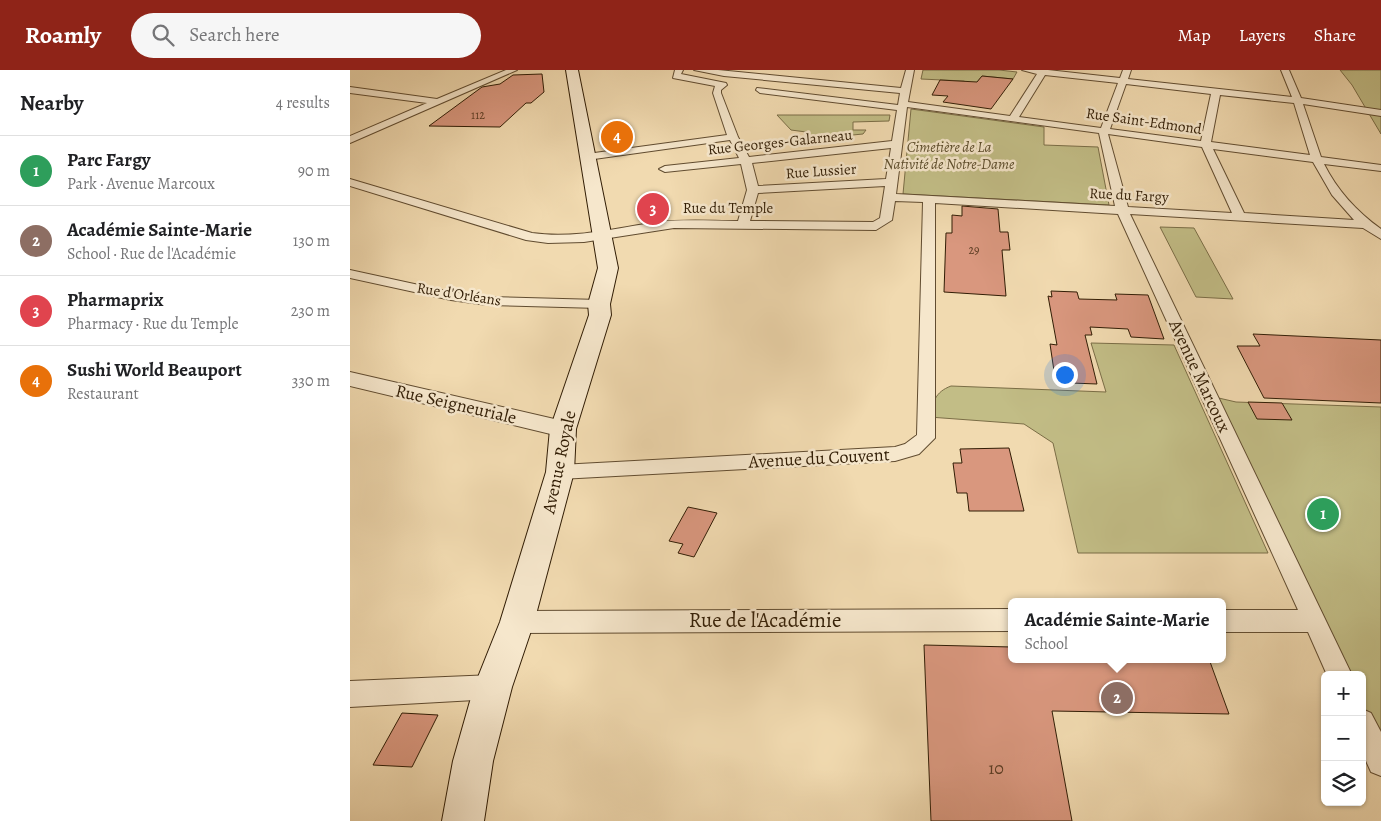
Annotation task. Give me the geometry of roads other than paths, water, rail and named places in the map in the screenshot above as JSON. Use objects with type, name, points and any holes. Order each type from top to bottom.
[{"type":"main road","name":"Avenue Royale","points":[[463,821],[473,761],[493,687],[517,622],[560,472],[563,429],[600,315],[599,304],[608,268],[572,70]]},
{"type":"street","points":[[350,140],[513,70]]},
{"type":"street","points":[[679,70],[676,76],[683,79],[728,86],[717,89],[717,93],[733,137],[746,161],[752,190],[743,225]]},
{"type":"street","points":[[698,70],[763,79],[814,81],[905,91]]},
{"type":"street","points":[[890,197],[905,91],[910,70]]},
{"type":"street","points":[[1026,70],[1124,75],[1216,91],[1381,112]]},
{"type":"street","points":[[1285,70],[1298,100],[1317,160],[1325,176],[1340,198],[1366,224],[1381,235]]},
{"type":"street","points":[[1013,119],[1043,72]]},
{"type":"street","name":"Avenue Marcoux","points":[[1124,75],[1106,131],[1103,135],[1123,212],[1338,671]]},
{"type":"street","name":"Rue Saint-Edmond","points":[[752,89],[1013,119],[1381,168]]},
{"type":"street","points":[[350,90],[437,102]]},
{"type":"street","points":[[1216,91],[1206,144],[1240,217]]},
{"type":"street","points":[[587,157],[733,137]]},
{"type":"street","name":"Rue Georges-Galarneau","points":[[665,169],[897,144]]},
{"type":"street","name":"Rue du Temple","points":[[350,182],[551,241],[674,224],[876,226],[886,220],[890,197]]},
{"type":"street","name":"Rue Lussier","points":[[752,190],[892,182]]},
{"type":"street","name":"Rue du Fargy","points":[[890,197],[1123,212],[1366,224]]},
{"type":"street","name":"Avenue du Couvent","points":[[560,472],[895,454],[912,449],[926,438],[926,308],[929,200]]},
{"type":"street","name":"Rue d'Orléans","points":[[350,274],[487,301],[599,304]]},
{"type":"street","name":"Rue Seigneuriale","points":[[350,379],[563,429]]},
{"type":"street","name":"Rue de l'Académie","points":[[517,622],[1008,620]]},
{"type":"street","points":[[1226,621],[1316,621]]},
{"type":"street","points":[[350,694],[493,687]]},
{"type":"street","points":[[1366,730],[1381,762]]},
{"type":"place","name":"Sushi World Beauport","points":[[617,137]]},
{"type":"place","name":"Pharmaprix","points":[[653,209]]},
{"type":"place","name":"Parc Fargy","points":[[1323,514]]},
{"type":"place","name":"Académie Sainte-Marie","points":[[1117,698]]},
{"type":"park label","name":"Cimetière de La Nativité de Notre-Dame","points":[[949,156]]}]
